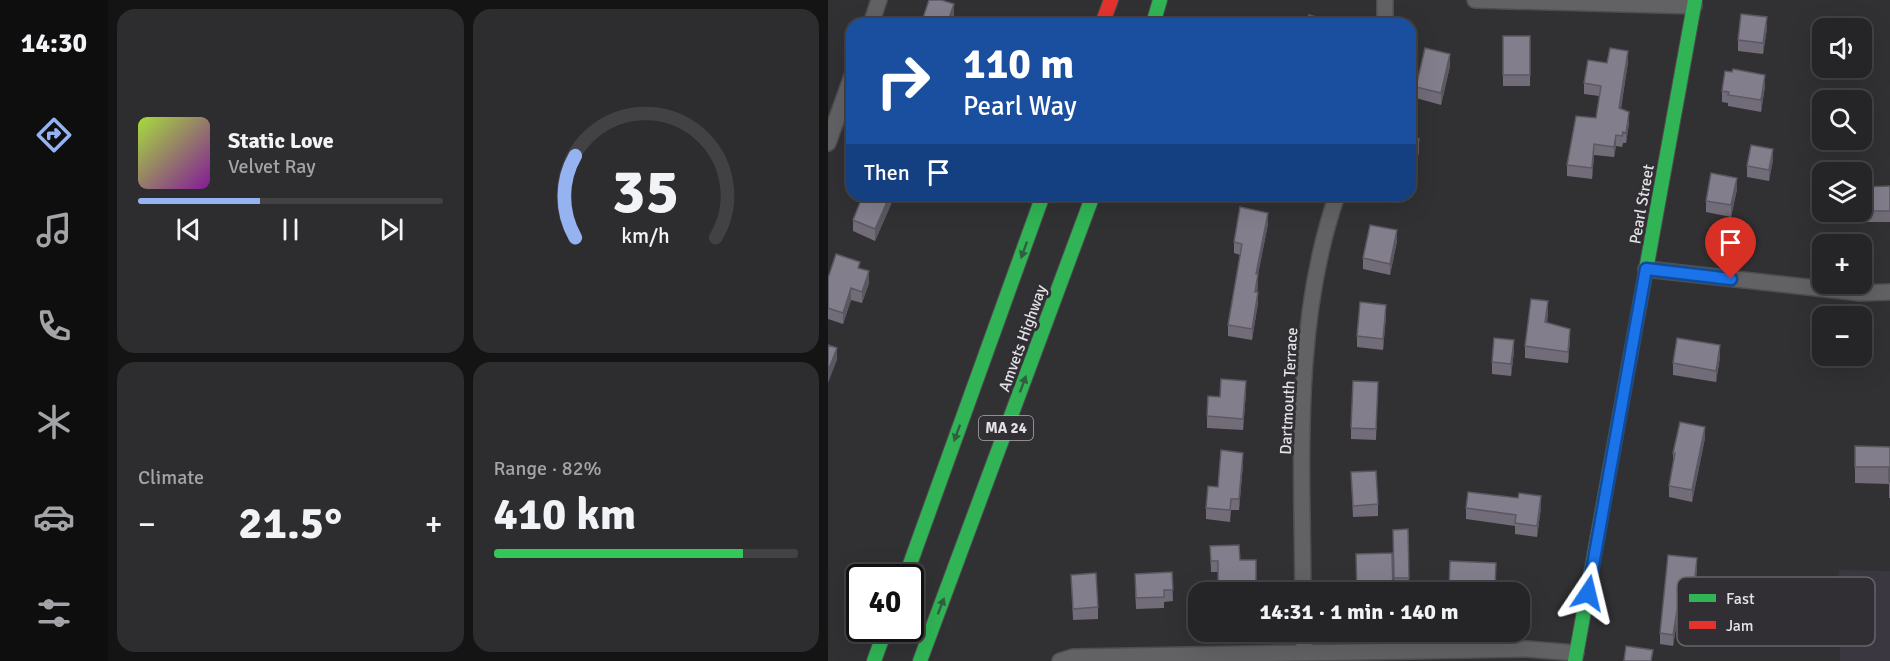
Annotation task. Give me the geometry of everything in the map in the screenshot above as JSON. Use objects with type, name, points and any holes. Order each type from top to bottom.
[{"type":"main road","points":[[1104,18],[1111,0]]},
{"type":"main road","points":[[1155,18],[1160,0]]},
{"type":"main road","name":"Pearl Street","points":[[1576,657],[1695,3]]},
{"type":"main road","name":"Amvets Highway","points":[[910,564],[1041,201]]},
{"type":"main road","name":"Amvets Highway","points":[[920,661],[1091,201]]},
{"type":"main road","points":[[874,661],[881,642]]},
{"type":"street","points":[[873,18],[879,0]]},
{"type":"street","points":[[1385,0],[1385,18]]},
{"type":"street","points":[[1475,0],[1695,3]]},
{"type":"street","points":[[828,143],[846,93]]},
{"type":"street","name":"Dartmouth Terrace","points":[[1303,582],[1304,370],[1315,286],[1336,201]]},
{"type":"street","points":[[1646,269],[1860,293],[1890,292]]},
{"type":"street","points":[[1304,642],[1304,652]]},
{"type":"street","points":[[1060,661],[1073,657],[1527,649],[1576,657]]},
{"type":"shaded area","points":[[1839,570],[1890,571],[1890,661],[1840,661],[1840,646],[1875,646],[1875,577],[1839,577]]},
{"type":"building","points":[[929,0],[941,0],[954,4],[949,18],[923,18]]},
{"type":"building","points":[[1741,14],[1767,17],[1763,43],[1738,40]]},
{"type":"building","points":[[1503,36],[1530,36],[1530,75],[1503,75]]},
{"type":"building","points":[[1425,48],[1450,54],[1441,93],[1416,87]]},
{"type":"building","points":[[1610,48],[1628,51],[1619,108],[1629,112],[1626,133],[1623,132],[1622,136],[1616,135],[1614,147],[1594,144],[1592,168],[1567,165],[1576,116],[1596,118],[1601,86],[1584,83],[1588,60],[1607,63]]},
{"type":"building","points":[[1733,69],[1765,75],[1761,100],[1728,95],[1729,92],[1722,91],[1725,71],[1732,72]]},
{"type":"building","points":[[1416,138],[1419,139],[1416,154]]},
{"type":"building","points":[[1751,145],[1773,149],[1769,170],[1747,166]]},
{"type":"building","points":[[1711,173],[1737,178],[1731,205],[1706,201]]},
{"type":"building","points":[[1890,186],[1890,211],[1872,211],[1872,187]]},
{"type":"building","points":[[861,201],[887,201],[875,229],[853,220]]},
{"type":"building","points":[[1240,207],[1268,213],[1256,274],[1258,274],[1255,292],[1258,292],[1252,329],[1228,325],[1242,244],[1234,242]]},
{"type":"building","points":[[1370,225],[1397,230],[1390,264],[1363,258]]},
{"type":"building","points":[[836,254],[860,262],[858,268],[869,271],[862,292],[851,288],[843,313],[828,308],[828,278]]},
{"type":"building","points":[[1531,299],[1548,301],[1545,322],[1570,329],[1568,352],[1525,346]]},
{"type":"building","points":[[1360,302],[1386,305],[1383,339],[1357,336]]},
{"type":"building","points":[[1494,338],[1514,340],[1511,364],[1492,362]]},
{"type":"building","points":[[1677,338],[1720,345],[1716,371],[1673,363]]},
{"type":"building","points":[[828,345],[837,348],[828,371]]},
{"type":"building","points":[[1221,379],[1246,381],[1243,419],[1207,416],[1208,396],[1220,397]]},
{"type":"building","points":[[1353,381],[1378,382],[1376,429],[1351,428]]},
{"type":"building","points":[[1680,422],[1705,427],[1692,490],[1669,486]]},
{"type":"building","points":[[1855,446],[1890,447],[1890,482],[1889,467],[1855,467]]},
{"type":"building","points":[[1221,450],[1243,453],[1239,499],[1231,499],[1230,510],[1206,508],[1208,486],[1218,487]]},
{"type":"building","points":[[1376,471],[1378,504],[1353,506],[1351,472]]},
{"type":"building","points":[[1468,492],[1518,498],[1519,493],[1541,496],[1537,526],[1515,523],[1516,515],[1466,508]]},
{"type":"building","points":[[1408,529],[1409,578],[1394,578],[1393,530]]},
{"type":"building","points":[[1239,545],[1240,560],[1256,560],[1256,582],[1218,582],[1218,561],[1211,561],[1210,546]]},
{"type":"building","points":[[1392,553],[1393,582],[1357,582],[1356,554]]},
{"type":"building","points":[[1668,555],[1697,558],[1695,577],[1677,577],[1677,610],[1673,635],[1660,633]]},
{"type":"building","points":[[1450,561],[1496,563],[1495,582],[1449,582]]},
{"type":"building","points":[[1172,572],[1173,590],[1164,590],[1164,597],[1136,598],[1135,574]]},
{"type":"building","points":[[1096,573],[1098,607],[1073,609],[1071,575]]},
{"type":"building","points":[[1626,646],[1653,650],[1651,661],[1624,661]]},
{"type":"traffic: fast","points":[[1155,18],[1160,0]]},
{"type":"traffic: fast","points":[[1575,661],[1695,0]]},
{"type":"traffic: fast","points":[[910,564],[1041,201]]},
{"type":"traffic: fast","points":[[920,661],[1091,201]]},
{"type":"traffic: fast","points":[[874,661],[881,642]]},
{"type":"traffic: jam","points":[[1104,18],[1111,0]]},
{"type":"route","points":[[1588,593],[1646,269],[1731,279]]}]
